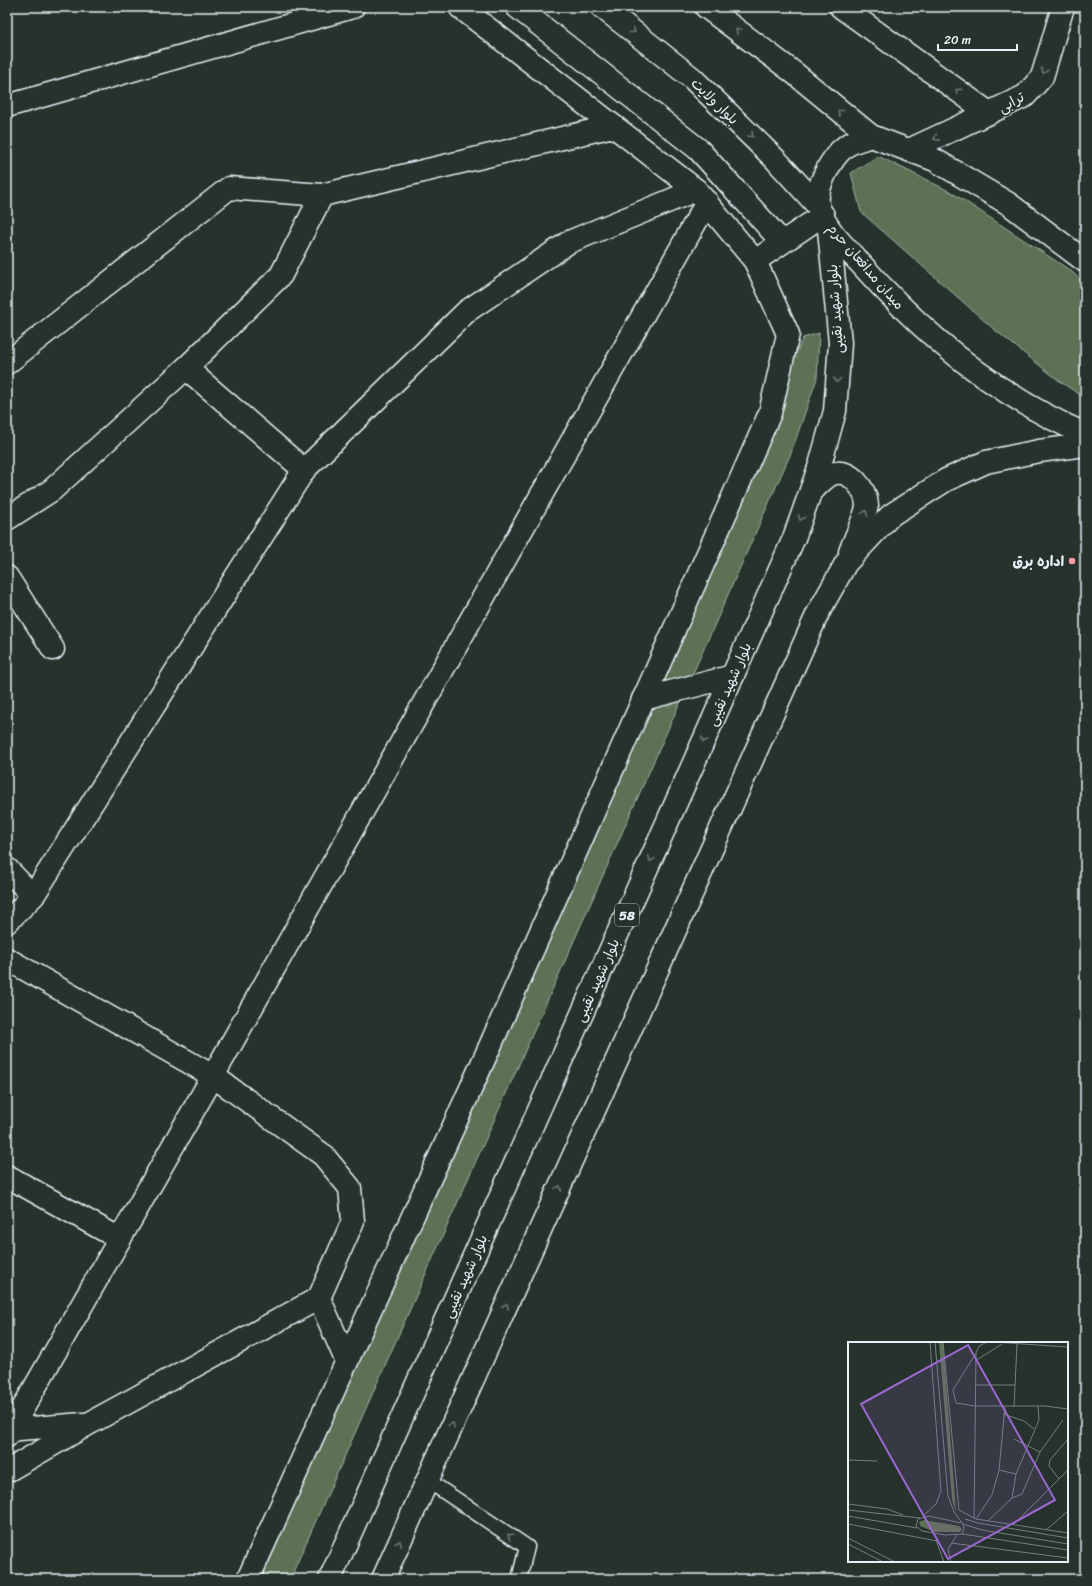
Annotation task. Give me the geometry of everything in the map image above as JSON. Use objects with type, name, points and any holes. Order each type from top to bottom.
[{"type":"street","points":[[7,106],[354,7]]},
{"type":"street","points":[[248,1579],[491,1044],[770,413],[788,334],[755,261],[701,196],[460,7]]},
{"type":"street","points":[[517,7],[698,149],[782,242]]},
{"type":"street","name":"بلوار ولایت","points":[[602,7],[692,78],[776,160],[823,217]]},
{"type":"street","points":[[706,7],[793,72],[871,136],[935,160],[1009,204],[1085,261]]},
{"type":"street","points":[[841,7],[989,113]]},
{"type":"street","name":"ترابی","points":[[909,150],[1025,96],[1042,77],[1063,7]]},
{"type":"street","points":[[7,363],[229,188],[322,195],[613,126]]},
{"type":"street","points":[[755,261],[782,242],[823,217],[820,184],[831,164],[846,146],[871,136]]},
{"type":"street","points":[[7,519],[52,490],[186,368],[281,275],[322,195]]},
{"type":"street","points":[[7,922],[33,896],[304,470],[467,311],[569,242],[701,196]]},
{"type":"street","points":[[8,1432],[213,1076],[701,196]]},
{"type":"street","name":"میدان مدافعان حرم","points":[[823,217],[883,288],[910,316],[944,346],[1018,400],[1051,419],[1085,434]]},
{"type":"street","name":"بلوار شهید نقیبی","points":[[330,1579],[788,552],[810,492],[835,411],[840,343],[823,217]]},
{"type":"street","points":[[186,368],[304,470]]},
{"type":"street","points":[[846,563],[891,515],[946,480],[986,462],[1039,451],[1085,445]]},
{"type":"street","points":[[383,1579],[818,613],[846,563],[867,506],[863,489],[854,478],[840,473],[832,474],[810,492]]},
{"type":"street","points":[[7,577],[53,649]]},
{"type":"street","points":[[643,699],[733,676]]},
{"type":"street","points":[[7,869],[33,896]]},
{"type":"street","points":[[7,958],[213,1076],[323,1155],[350,1188],[353,1221],[319,1298],[90,1423],[7,1471]]},
{"type":"street","points":[[7,1176],[120,1239]]},
{"type":"street","points":[[319,1298],[347,1362]]},
{"type":"street","points":[[8,1432],[90,1423]]},
{"type":"lane","points":[[428,1480],[527,1547],[519,1579]]},
{"type":"green space","points":[[878,156],[951,192],[1071,271],[1085,284],[1085,398],[1062,383],[996,331],[861,212],[851,173]]},
{"type":"green space","points":[[819,333],[817,378],[791,453],[290,1579],[255,1579],[803,338]]},
{"type":"place","name":"اداره برق","points":[[1072,561]]}]
